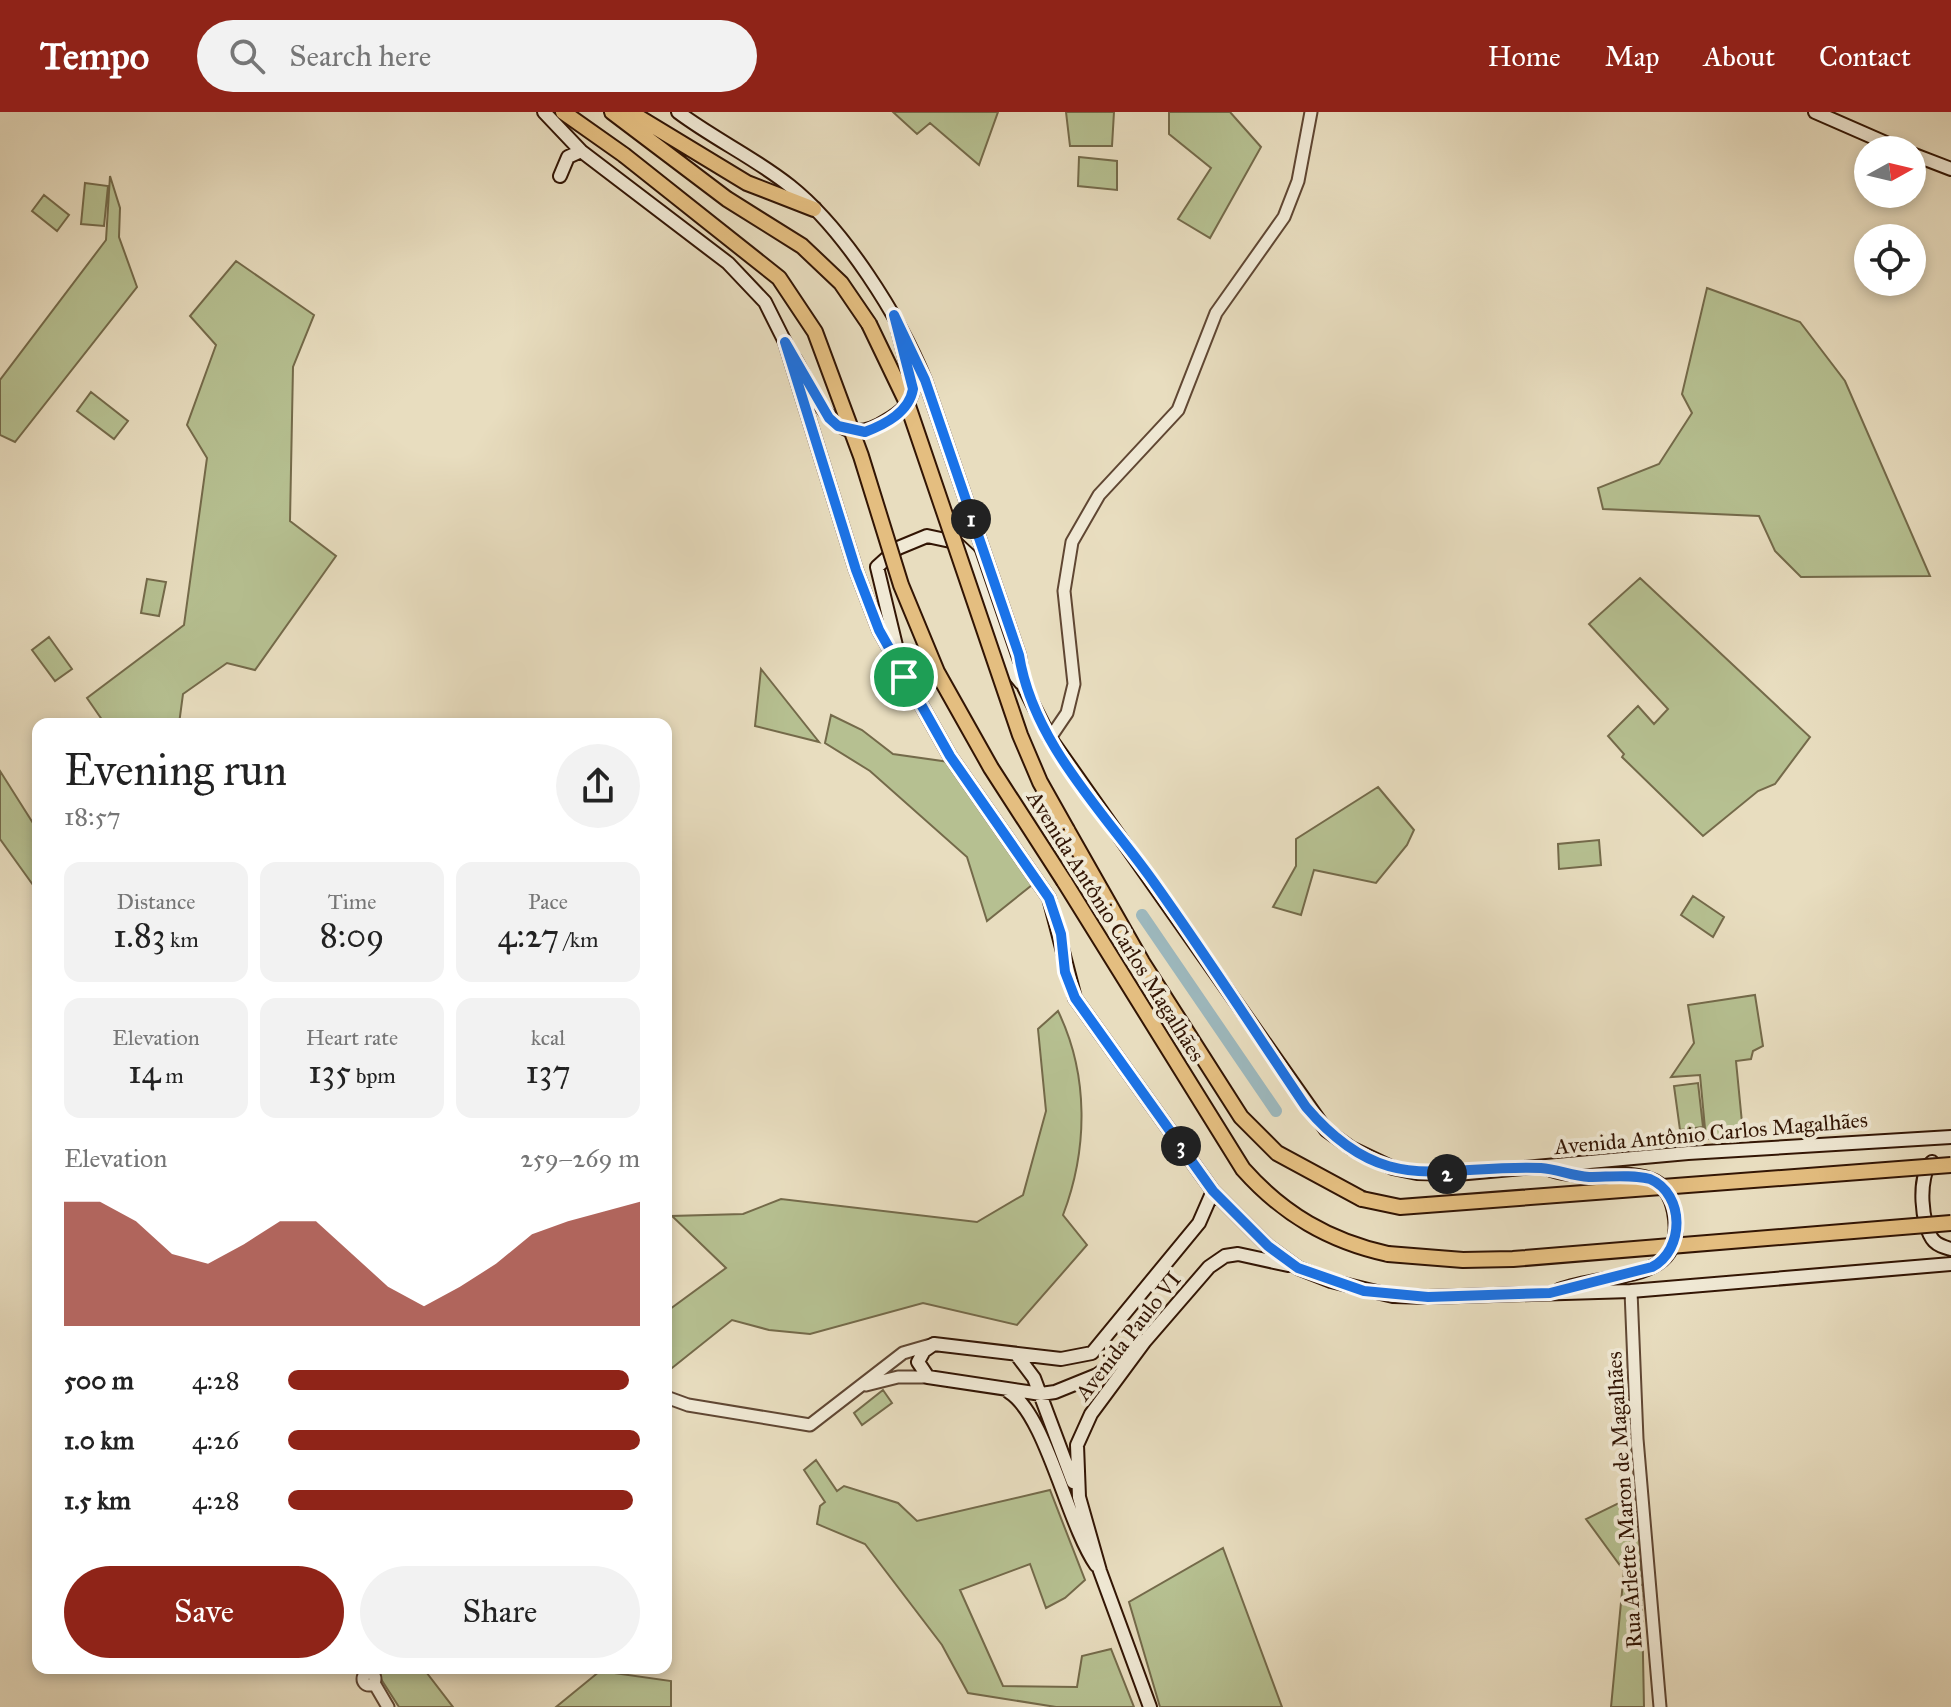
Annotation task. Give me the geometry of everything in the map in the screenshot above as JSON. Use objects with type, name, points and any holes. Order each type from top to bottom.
[{"type":"main road","name":"Avenida Antônio Carlos Magalhães","points":[[544,112],[581,151],[739,273],[765,302],[785,342],[856,570],[879,630],[950,756],[1049,898],[1061,934],[1065,972],[1075,998],[1213,1191],[1268,1246],[1298,1268],[1364,1291],[1393,1296],[1631,1291],[1951,1264]]},
{"type":"main road","name":"Avenida Antônio Carlos Magalhães","points":[[563,112],[624,155],[779,278],[815,332],[861,456],[901,585],[937,672],[991,768],[1252,1179],[1274,1201],[1314,1229],[1388,1254],[1463,1260],[1513,1259],[1951,1223]]},
{"type":"main road","name":"Avenida Antônio Carlos Magalhães","points":[[612,112],[727,199],[802,246],[841,283],[869,324],[907,403],[1020,735],[1040,782],[1142,962],[1241,1117],[1277,1153],[1362,1199],[1400,1207],[1951,1165]]},
{"type":"main road","points":[[630,112],[747,183],[814,209]]},
{"type":"main road","name":"Avenida Antônio Carlos Magalhães","points":[[678,112],[791,187],[814,209],[863,268],[894,315],[925,380],[1019,655],[1024,687],[1050,738],[1326,1130],[1373,1160],[1417,1173],[1544,1168],[1688,1153],[1951,1137]]},
{"type":"main road","points":[[1815,112],[1870,136]]},
{"type":"main road","points":[[560,176],[568,157],[581,151]]},
{"type":"main road","points":[[1926,159],[1951,169]]},
{"type":"main road","points":[[785,342],[829,418],[838,426],[865,432],[902,410],[911,398],[913,389],[894,315]]},
{"type":"main road","points":[[904,677],[877,567],[898,548],[927,536],[943,537],[969,555],[1007,666],[1024,687]]},
{"type":"main road","points":[[1951,1158],[1928,1165],[1924,1180],[1926,1228],[1940,1246],[1951,1249]]},
{"type":"main road","points":[[1544,1168],[1566,1175],[1641,1177],[1660,1183],[1672,1202],[1676,1233],[1669,1255],[1652,1267],[1550,1293]]},
{"type":"main road","name":"Avenida Paulo VI","points":[[934,1344],[1061,1359],[1092,1353],[1199,1223],[1213,1191]]},
{"type":"main road","name":"Avenida Paulo VI","points":[[1150,1707],[1100,1571],[1079,1497],[1076,1466],[1082,1429],[1145,1341],[1209,1267],[1225,1256],[1259,1257],[1298,1268]]},
{"type":"main road","points":[[934,1344],[924,1351],[918,1362],[928,1377],[1041,1394],[1079,1385],[1145,1341]]},
{"type":"main road","points":[[1016,1354],[1041,1394],[1079,1497]]},
{"type":"main road","name":"Avenida Paulo VI","points":[[1005,1389],[1019,1398],[1032,1417],[1082,1544],[1100,1571]]},
{"type":"street","points":[[1050,738],[1067,713],[1074,684],[1072,639],[1064,591],[1072,542],[1099,495],[1178,410],[1216,313],[1276,232],[1288,209],[1300,170],[1311,112]]},
{"type":"street","points":[[1924,1265],[1951,1271]]},
{"type":"street","name":"Rua Arlette Maron de Magalhães","points":[[1631,1291],[1637,1439],[1660,1707]]},
{"type":"street","points":[[672,1399],[688,1405],[810,1425],[903,1353],[934,1344]]},
{"type":"street","points":[[862,1386],[898,1377],[928,1377]]},
{"type":"street","points":[[371,1675],[388,1707]]},
{"type":"green space","points":[[893,112],[998,112],[979,165],[930,123],[917,134]]},
{"type":"green space","points":[[1066,112],[1114,112],[1112,146],[1070,146]]},
{"type":"green space","points":[[1169,112],[1230,112],[1261,147],[1210,238],[1178,219],[1211,168],[1169,134]]},
{"type":"green space","points":[[1079,157],[1117,161],[1117,190],[1078,186]]},
{"type":"green space","points":[[110,176],[120,208],[119,237],[137,287],[15,442],[0,435],[0,380],[106,240]]},
{"type":"green space","points":[[85,183],[108,186],[104,226],[81,224]]},
{"type":"green space","points":[[44,195],[69,215],[57,231],[32,211]]},
{"type":"green space","points":[[236,261],[314,315],[293,367],[290,521],[336,556],[255,670],[227,663],[183,694],[180,718],[101,718],[87,698],[184,625],[207,458],[187,425],[216,345],[190,316]]},
{"type":"green space","points":[[1707,288],[1800,322],[1845,381],[1930,576],[1801,577],[1775,551],[1759,516],[1603,509],[1598,488],[1659,464],[1692,413],[1682,394]]},
{"type":"green space","points":[[91,392],[128,421],[114,439],[77,411]]},
{"type":"green space","points":[[1640,578],[1810,737],[1775,784],[1758,791],[1703,836],[1622,757],[1624,754],[1608,736],[1638,706],[1654,724],[1668,709],[1589,624]]},
{"type":"green space","points":[[147,579],[166,582],[159,616],[141,613]]},
{"type":"green space","points":[[49,637],[72,669],[55,681],[32,650]]},
{"type":"green space","points":[[761,669],[819,742],[755,726]]},
{"type":"green space","points":[[831,715],[862,730],[893,754],[949,762],[1032,885],[987,921],[967,857],[870,771],[825,743]]},
{"type":"green space","points":[[0,771],[32,822],[32,884],[0,839]]},
{"type":"green space","points":[[1378,787],[1414,830],[1407,845],[1376,883],[1314,870],[1301,915],[1273,907],[1296,866],[1296,839]]},
{"type":"green space","points":[[1599,840],[1601,865],[1559,869],[1558,844]]},
{"type":"green space","points":[[1693,896],[1724,917],[1713,937],[1681,915]]},
{"type":"green space","points":[[1755,995],[1763,1046],[1753,1051],[1751,1059],[1736,1061],[1743,1133],[1706,1139],[1700,1075],[1671,1077],[1694,1043],[1688,1005]]},
{"type":"green space","points":[[1058,1011],[1075,1061],[1080,1086],[1081,1138],[1063,1215],[1087,1245],[1017,1325],[923,1303],[810,1334],[769,1330],[732,1320],[672,1368],[672,1308],[726,1268],[672,1216],[743,1214],[781,1199],[977,1222],[1023,1195],[1046,1111],[1038,1029]]},
{"type":"green space","points":[[1698,1083],[1703,1127],[1680,1130],[1674,1086]]},
{"type":"green space","points":[[883,1390],[892,1403],[862,1425],[854,1413]]},
{"type":"green space","points":[[816,1460],[837,1491],[844,1486],[898,1503],[917,1521],[1050,1490],[1085,1580],[1065,1598],[1046,1608],[1030,1564],[960,1590],[1003,1686],[1077,1687],[1082,1656],[1111,1649],[1134,1707],[1056,1707],[968,1693],[942,1645],[865,1544],[817,1524],[820,1506],[825,1502],[804,1470]]},
{"type":"green space","points":[[1627,1499],[1640,1505],[1644,1707],[1611,1707],[1624,1571],[1586,1519]]},
{"type":"green space","points":[[1223,1548],[1282,1707],[1160,1707],[1129,1602]]},
{"type":"green space","points":[[428,1674],[453,1707],[399,1707],[379,1676]]},
{"type":"green space","points":[[596,1674],[671,1681],[671,1707],[556,1707]]},
{"type":"waterway","points":[[1142,915],[1276,1111]]},
{"type":"route","points":[[894,315],[910,342],[925,380],[1019,655],[1024,687],[1050,738],[1092,801],[1158,887],[1306,1107],[1326,1130],[1351,1148],[1393,1168],[1417,1173],[1457,1174],[1544,1168],[1584,1177],[1650,1179],[1660,1183],[1672,1202],[1676,1233],[1673,1250],[1666,1259],[1652,1267],[1571,1285],[1550,1293],[1428,1297],[1393,1296],[1331,1281],[1298,1268],[1268,1246],[1213,1191],[1075,998],[1065,972],[1061,934],[1049,898],[950,756],[904,677],[879,630],[856,570],[785,342],[829,418],[838,426],[865,432],[902,410],[911,398],[913,389],[894,315]]}]
